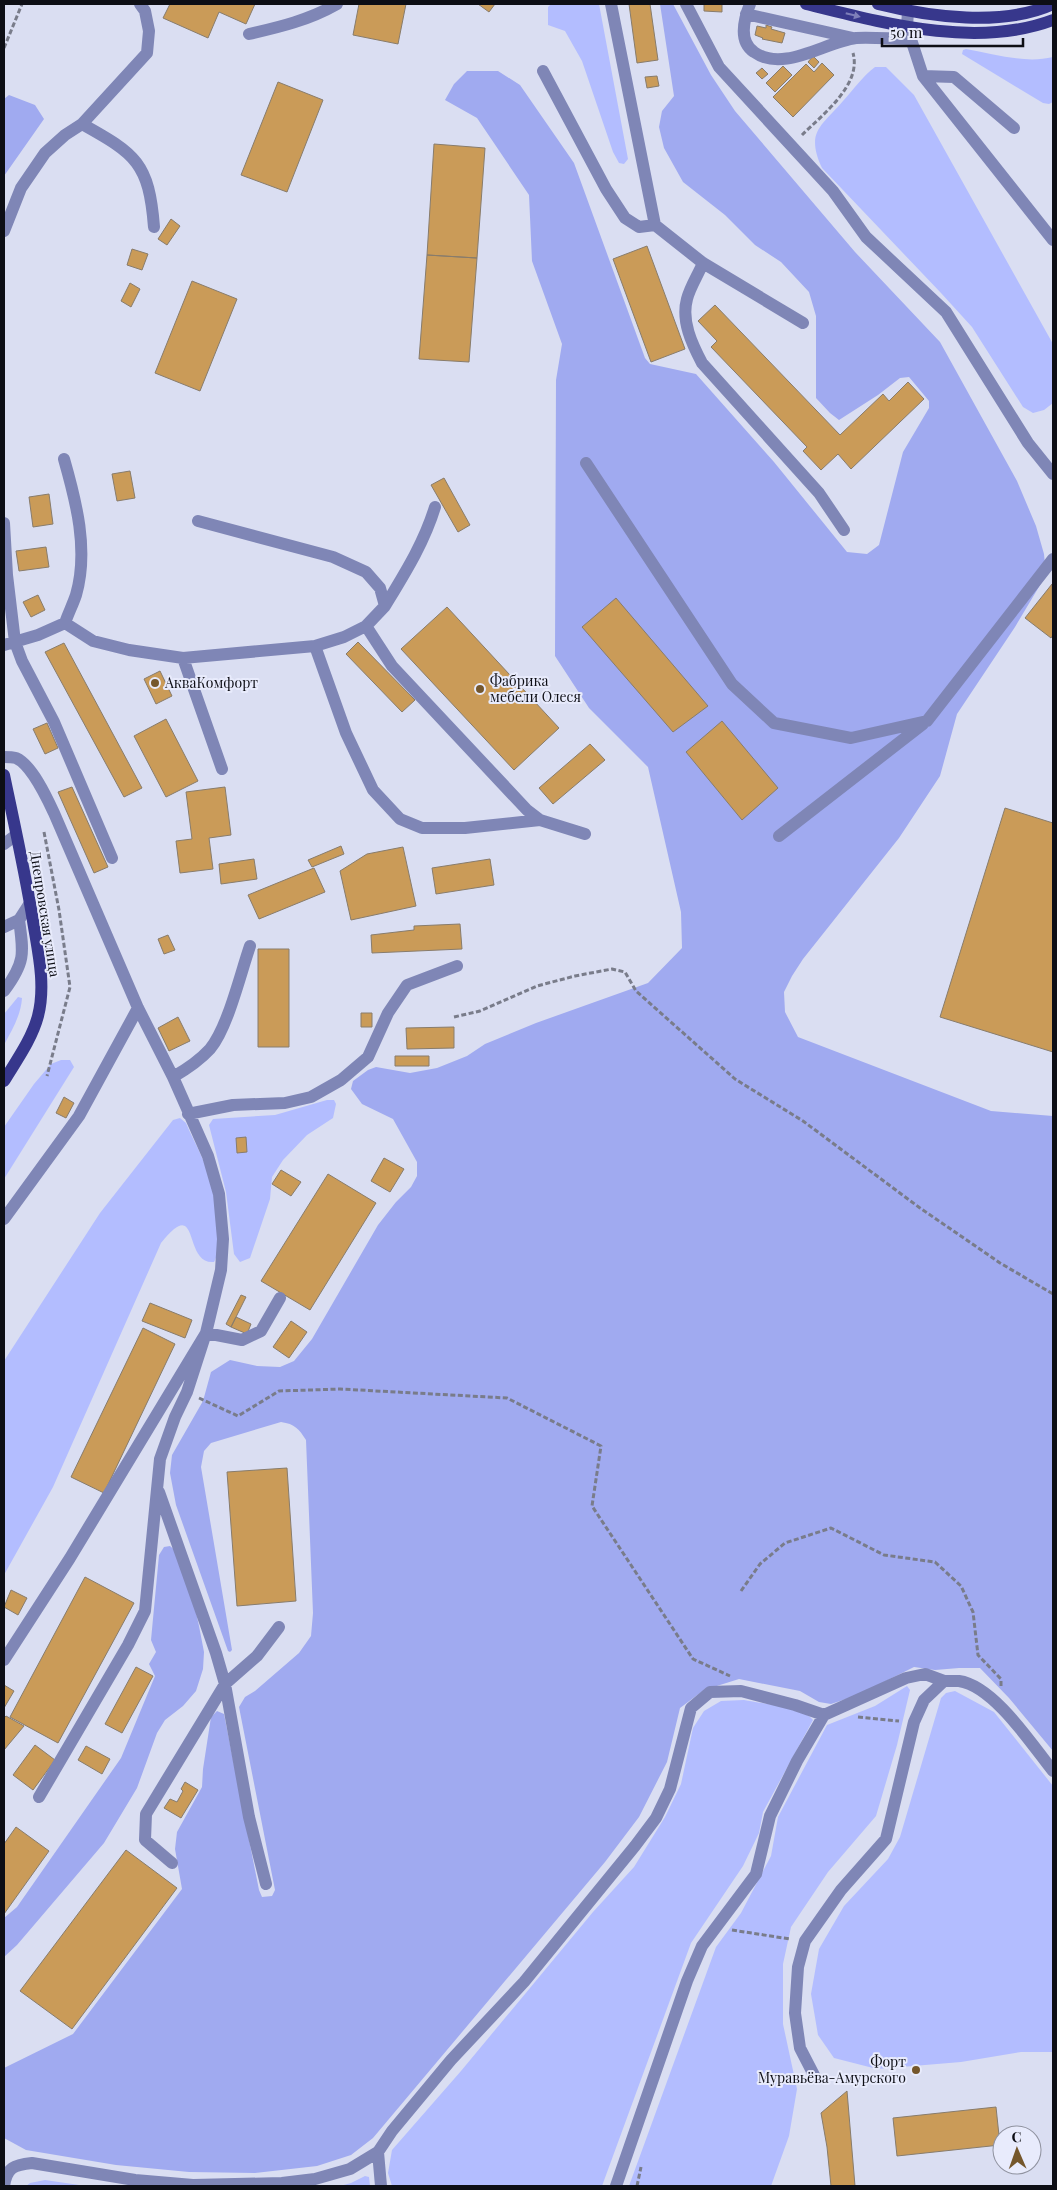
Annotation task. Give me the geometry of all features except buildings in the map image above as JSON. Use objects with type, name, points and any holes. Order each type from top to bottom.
[{"type":"main road","points":[[806,4],[908,33],[997,34],[1030,29],[1053,20]]},
{"type":"main road","points":[[878,4],[908,11],[967,17],[998,17],[1026,13],[1053,4]]},
{"type":"main road","name":"Днепровская улица","points":[[4,774],[30,904],[41,976],[41,1002],[37,1019],[4,1080]]},
{"type":"lane","points":[[4,231],[21,188],[45,153],[64,135],[82,124],[147,53],[149,32],[145,11],[140,4]]},
{"type":"lane","points":[[248,34],[298,22],[318,15],[337,4]]},
{"type":"lane","points":[[611,4],[655,225],[703,263],[803,323]]},
{"type":"lane","points":[[686,4],[719,67],[749,102],[792,145],[833,191],[866,237],[946,312],[1028,443],[1053,474]]},
{"type":"lane","points":[[852,40],[748,9],[743,35],[749,49],[770,60],[798,56],[852,40],[908,33]]},
{"type":"lane","points":[[908,11],[908,33],[923,76],[1053,240]]},
{"type":"lane","points":[[543,71],[606,189],[625,218],[640,227],[655,225]]},
{"type":"lane","points":[[923,76],[954,78],[1014,128]]},
{"type":"lane","points":[[82,124],[121,146],[135,160],[145,176],[152,199],[154,227]]},
{"type":"lane","points":[[703,263],[686,300],[686,324],[691,342],[702,363],[819,493],[844,530]]},
{"type":"lane","points":[[9,643],[65,623],[76,594],[80,529],[75,496],[64,458]]},
{"type":"lane","points":[[586,463],[732,684],[774,723],[850,738],[927,721]]},
{"type":"lane","points":[[65,623],[93,641],[129,650],[183,658],[315,646],[344,637],[366,626],[386,606],[417,554],[427,533],[435,508]]},
{"type":"lane","points":[[198,521],[333,557],[366,572],[380,588],[386,606]]},
{"type":"lane","points":[[4,523],[9,643],[22,661],[54,722],[112,858]]},
{"type":"lane","points":[[779,836],[927,721],[1053,559]]},
{"type":"lane","points":[[366,626],[392,666],[485,767],[540,820]]},
{"type":"lane","points":[[315,646],[346,733],[373,790],[400,819],[422,828],[465,828],[540,820],[585,834]]},
{"type":"lane","points":[[183,658],[222,768]]},
{"type":"lane","points":[[4,757],[15,758],[24,764],[46,795],[138,1008],[173,1077],[208,1156],[219,1194],[223,1240],[221,1270],[206,1333],[187,1392],[175,1417],[160,1459],[145,1611],[128,1645],[39,1797]]},
{"type":"lane","points":[[4,844],[16,835]]},
{"type":"lane","points":[[4,927],[19,920],[30,904]]},
{"type":"lane","points":[[4,991],[20,965],[24,949],[19,920]]},
{"type":"lane","points":[[173,1077],[196,1063],[219,1035],[250,946]]},
{"type":"lane","points":[[188,1114],[233,1105],[285,1103],[312,1097],[341,1080],[368,1057],[388,1013],[407,985],[457,966]]},
{"type":"lane","points":[[4,1219],[79,1116],[138,1008]]},
{"type":"lane","points":[[206,1333],[242,1340],[261,1331],[280,1298]]},
{"type":"lane","points":[[4,1660],[75,1550],[206,1333]]},
{"type":"lane","points":[[158,1488],[225,1684],[249,1817],[266,1884]]},
{"type":"lane","points":[[172,1863],[145,1840],[146,1814],[225,1684],[257,1656],[279,1628]]},
{"type":"lane","points":[[616,2186],[686,1981],[702,1946],[756,1874],[770,1816],[824,1715],[906,1678],[925,1674],[944,1681],[961,1681],[984,1693],[1002,1707],[1053,1771]]},
{"type":"lane","points":[[816,2079],[800,2048],[795,2013],[798,1967],[805,1941],[841,1890],[886,1839],[914,1722],[924,1700],[944,1681]]},
{"type":"lane","points":[[4,2186],[6,2174],[16,2165],[32,2163],[135,2180],[193,2185],[282,2184],[315,2179],[350,2169],[378,2152],[392,2131],[451,2060],[524,1982],[598,1894],[656,1818],[670,1789],[691,1708],[710,1692],[741,1691],[795,1704],[824,1715]]},
{"type":"lane","points":[[378,2152],[382,2186]]},
{"type":"path","points":[[4,48],[22,4]]},
{"type":"path","points":[[792,145],[851,83],[854,57],[852,40]]},
{"type":"path","points":[[42,824],[59,910],[70,987],[47,1076]]},
{"type":"path","points":[[454,1017],[480,1011],[537,986],[575,976],[612,970],[625,972],[636,990],[735,1079],[803,1121],[920,1208],[1000,1263],[1053,1294]]},
{"type":"path","points":[[187,1392],[238,1416],[278,1391],[340,1389],[508,1398],[601,1446],[592,1506],[693,1659],[736,1678]]},
{"type":"path","points":[[741,1591],[760,1564],[785,1543],[832,1528],[884,1555],[934,1562],[961,1586],[973,1612],[978,1655],[1001,1679],[1002,1707]]},
{"type":"path","points":[[851,1717],[914,1722]]},
{"type":"path","points":[[728,1930],[805,1941]]},
{"type":"path","points":[[637,2186],[642,2160]]},
{"type":"shaded area","points":[[551,4],[599,4],[628,159],[624,164],[619,163],[613,152],[582,61],[565,31],[548,25],[548,7]]},
{"type":"shaded area","points":[[660,4],[673,4],[711,75],[735,111],[855,252],[940,342],[1017,481],[1036,526],[1044,554],[1046,575],[1015,627],[957,714],[940,776],[899,838],[803,959],[784,992],[785,1012],[798,1037],[991,1111],[1053,1116],[1053,1751],[1009,1698],[980,1668],[935,1670],[914,1667],[858,1695],[831,1704],[819,1702],[800,1691],[739,1679],[704,1690],[680,1708],[667,1762],[639,1817],[605,1862],[373,2138],[351,2155],[317,2166],[255,2173],[189,2172],[116,2165],[26,2150],[4,2138],[4,2068],[73,2034],[182,1889],[175,1849],[177,1832],[202,1787],[211,1717],[217,1711],[224,1714],[259,1890],[262,1897],[272,1896],[275,1890],[239,1707],[245,1697],[255,1691],[299,1653],[311,1636],[313,1613],[306,1440],[296,1428],[281,1422],[211,1443],[204,1451],[201,1467],[232,1650],[230,1652],[228,1651],[176,1505],[170,1473],[172,1455],[203,1401],[211,1372],[230,1360],[257,1366],[280,1367],[294,1361],[312,1339],[378,1225],[411,1187],[417,1176],[417,1162],[393,1119],[362,1104],[351,1089],[353,1081],[368,1070],[376,1067],[410,1073],[437,1068],[467,1056],[485,1044],[536,1023],[648,983],[682,948],[681,912],[648,767],[589,708],[555,656],[556,380],[562,344],[532,261],[529,195],[477,118],[445,100],[454,84],[467,71],[498,71],[520,85],[574,163],[645,358],[650,364],[696,374],[774,462],[847,552],[867,554],[879,545],[903,452],[929,408],[929,401],[909,377],[900,378],[878,395],[839,420],[816,398],[816,316],[809,292],[781,262],[755,245],[725,215],[683,182],[664,148],[659,127],[662,111],[674,96]]},
{"type":"shaded area","points":[[963,50],[1021,59],[1053,57],[1053,102],[1049,104],[1043,103],[962,54]]},
{"type":"shaded area","points":[[875,67],[886,67],[914,95],[1053,344],[1053,403],[1044,410],[1033,413],[1023,407],[972,327],[822,168],[815,145],[818,130],[862,79]]},
{"type":"shaded area","points":[[9,95],[35,105],[44,119],[4,176],[4,99]]},
{"type":"shaded area","points":[[18,997],[22,998],[20,1010],[4,1045],[4,1014]]},
{"type":"shaded area","points":[[61,1060],[70,1060],[74,1067],[4,1179],[4,1127],[34,1084],[51,1064]]},
{"type":"shaded area","points":[[327,1100],[334,1100],[336,1104],[333,1118],[307,1135],[283,1160],[272,1177],[270,1199],[250,1258],[240,1262],[234,1254],[226,1192],[209,1125],[213,1119],[275,1115]]},
{"type":"shaded area","points":[[180,1118],[186,1123],[209,1175],[218,1224],[217,1256],[214,1262],[204,1260],[198,1253],[187,1228],[182,1225],[173,1230],[161,1243],[53,1487],[4,1575],[4,1361],[100,1213],[173,1120]]},
{"type":"shaded area","points":[[170,1546],[178,1553],[194,1603],[204,1652],[203,1669],[196,1691],[183,1706],[165,1720],[157,1733],[137,1788],[104,1843],[17,1945],[4,1957],[4,1918],[17,1907],[121,1758],[155,1676],[149,1664],[156,1652],[151,1640],[159,1555],[164,1547]]},
{"type":"shaded area","points":[[907,1686],[910,1690],[897,1745],[876,1816],[828,1872],[791,1927],[783,1964],[783,2024],[797,2089],[789,2136],[771,2186],[629,2186],[716,1947],[741,1913],[771,1856],[778,1817],[827,1725],[875,1706]]},
{"type":"shaded area","points":[[955,1691],[994,1712],[1053,1786],[1053,2052],[1021,2052],[961,2062],[877,2069],[834,2058],[818,2035],[811,1994],[819,1949],[844,1906],[888,1859],[900,1837],[941,1698],[946,1693]]},
{"type":"shaded area","points":[[744,1700],[792,1709],[801,1712],[813,1720],[763,1812],[759,1833],[743,1866],[691,1943],[602,2186],[392,2186],[388,2173],[392,2150],[461,2071],[593,1912],[634,1867],[665,1817],[681,1784],[693,1728],[704,1711],[721,1701]]},
{"type":"shaded area","points":[[365,2176],[369,2177],[370,2186],[340,2186],[351,2183]]},
{"type":"shaded area","points":[[45,2180],[86,2186],[26,2186],[30,2183]]},
{"type":"place","name":"АкваКомфорт","points":[[155,683]]},
{"type":"place","name":"Фабрика мебели Олеся","points":[[480,689]]},
{"type":"place","name":"Форт Муравьёва-Амурского","points":[[916,2070]]}]
